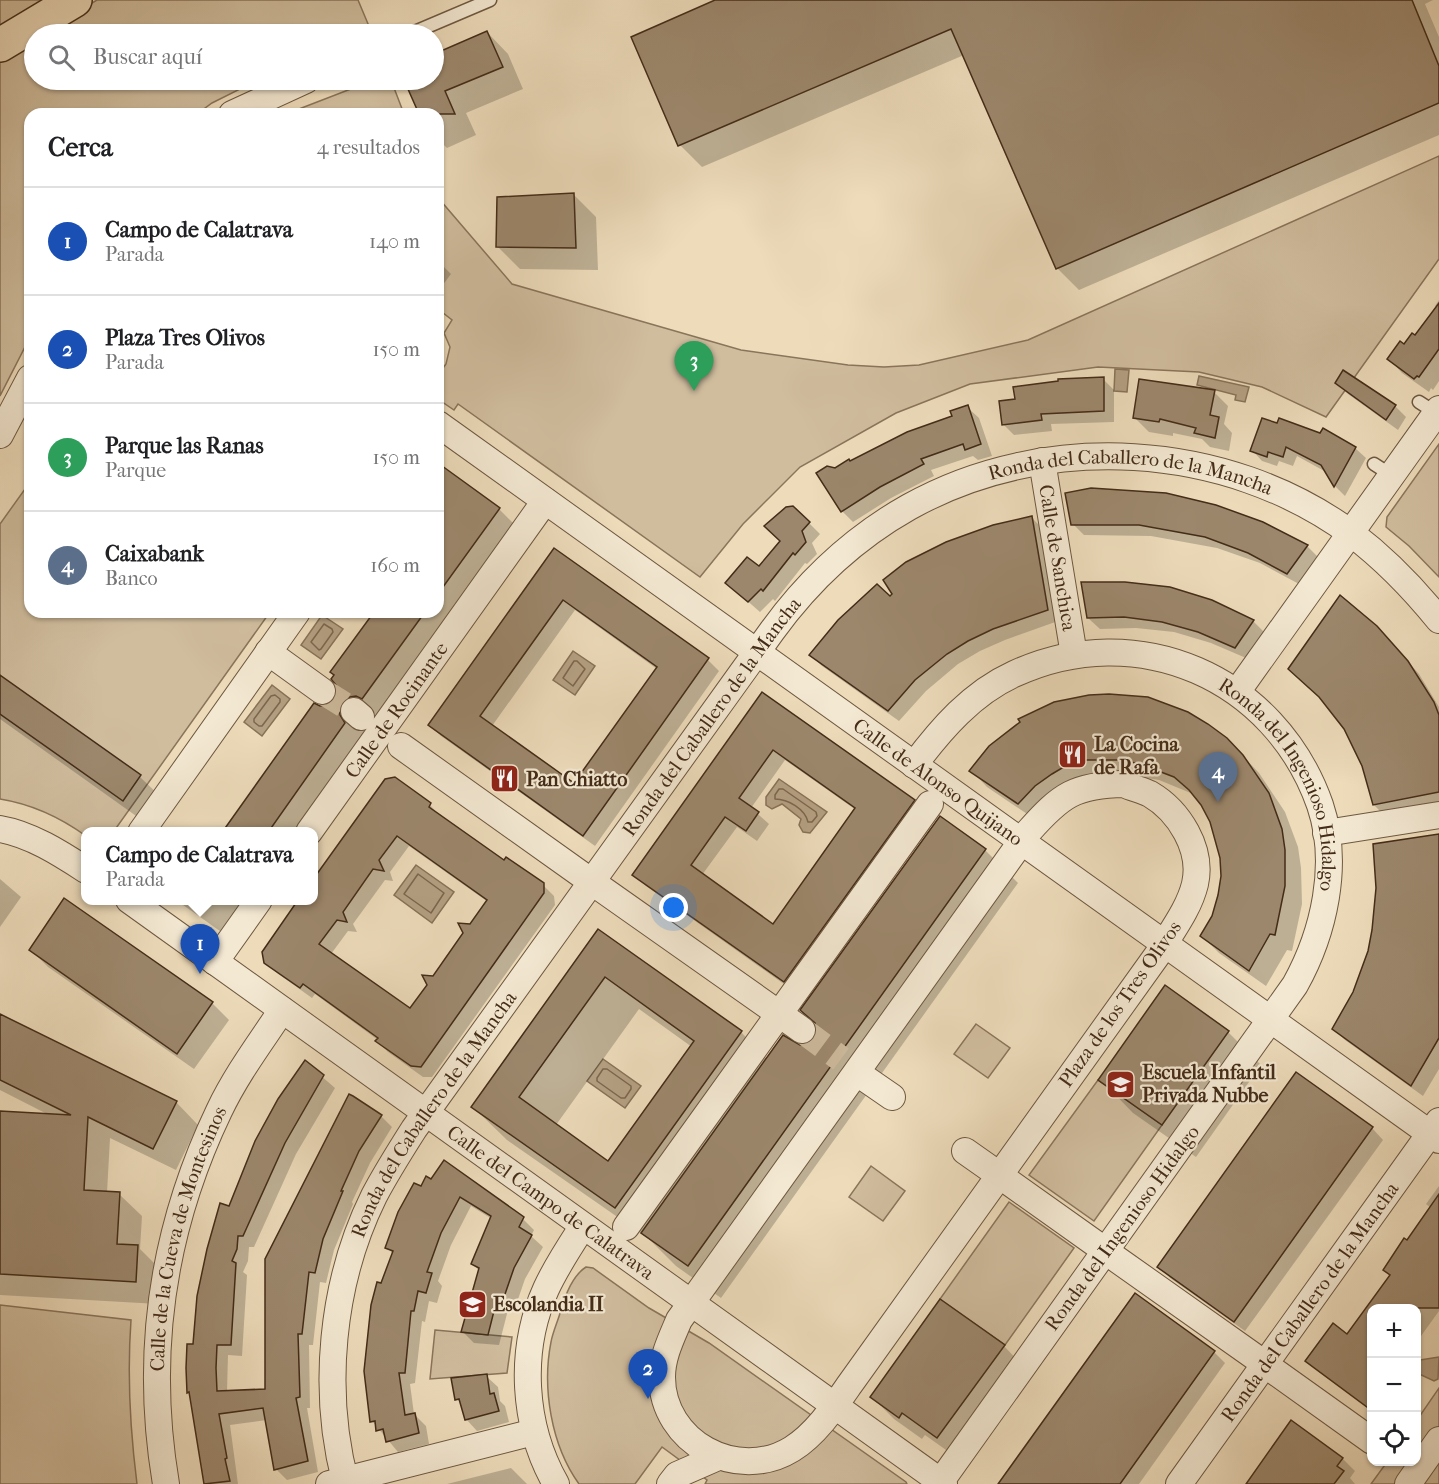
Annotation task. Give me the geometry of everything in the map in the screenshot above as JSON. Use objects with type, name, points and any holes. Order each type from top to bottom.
[{"type":"highway","points":[[35,24],[75,0]]},
{"type":"highway","points":[[0,45],[24,31]]},
{"type":"street","points":[[245,108],[284,90]]},
{"type":"street","points":[[0,435],[24,389]]},
{"type":"street","points":[[1237,692],[1350,533],[1383,469],[1431,408]]},
{"type":"street","name":"Calle de Alonso Quijano","points":[[444,427],[1271,1020],[1436,1131]]},
{"type":"street","name":"Ronda del Caballero de la Mancha","points":[[340,1483],[334,1420],[335,1332],[343,1286],[356,1239],[374,1197],[426,1113],[757,651],[809,585],[837,558],[883,523],[910,507],[961,483],[988,474],[1042,461],[1110,455],[1165,460],[1212,468],[1247,479],[1313,509],[1350,533],[1402,576],[1439,620]]},
{"type":"street","name":"Calle de Sanchica","points":[[1042,461],[1074,655]]},
{"type":"street","name":"Calle de Rocinante","points":[[312,827],[545,501]]},
{"type":"street","points":[[144,827],[293,618]]},
{"type":"street","points":[[268,652],[322,691]]},
{"type":"street","name":"Ronda del Ingenioso Hidalgo","points":[[914,765],[950,721],[978,697],[1012,675],[1043,662],[1074,655],[1116,652],[1154,656],[1195,669],[1237,692],[1268,720],[1284,739],[1310,783],[1320,806],[1329,861],[1321,922],[1304,968],[1287,998],[942,1483]]},
{"type":"street","points":[[401,746],[802,1030]]},
{"type":"street","name":"Plaza de los Tres Olivos","points":[[1124,784],[1148,793],[1178,818],[1189,837],[1195,859],[1195,882],[1189,902],[1164,943],[834,1406],[805,1438],[790,1450],[773,1457],[753,1461],[734,1461],[718,1457],[693,1442],[682,1431],[669,1410],[662,1377],[666,1352],[679,1320],[1022,841],[1051,808],[1066,796],[1098,785],[1124,784]]},
{"type":"street","points":[[626,1227],[930,804]]},
{"type":"street","points":[[1326,833],[1439,815]]},
{"type":"street","points":[[0,829],[11,831],[47,847],[81,867]]},
{"type":"street","name":"Calle del Campo de Calatrava","points":[[136,905],[942,1483]]},
{"type":"street","points":[[215,962],[255,905]]},
{"type":"street","name":"Calle de la Cueva de Montesinos","points":[[166,1484],[157,1419],[157,1355],[163,1290],[178,1217],[198,1159],[220,1110],[241,1072],[282,1010]]},
{"type":"street","points":[[851,1067],[892,1096]]},
{"type":"street","name":"Ronda del Caballero de la Mancha","points":[[1179,1484],[1436,1131]]},
{"type":"street","points":[[965,1151],[1367,1438]]},
{"type":"street","points":[[556,1484],[546,1466],[534,1432],[529,1402],[528,1374],[534,1323],[546,1290],[583,1226]]},
{"type":"street","points":[[673,1480],[682,1431]]},
{"type":"street","points":[[340,1483],[534,1432]]},
{"type":"street","points":[[1414,1476],[1439,1440]]},
{"type":"street","points":[[673,1480],[718,1457]]},
{"type":"lane","points":[[434,24],[490,0]]},
{"type":"shaded area","points":[[0,0],[51,0],[0,31]]},
{"type":"shaded area","points":[[97,0],[358,0],[368,24],[57,24]]},
{"type":"shaded area","points":[[24,44],[24,90],[238,90],[205,108],[24,108],[24,349],[0,396],[0,59]]},
{"type":"shaded area","points":[[348,90],[395,90],[402,108],[302,108]]},
{"type":"shaded area","points":[[1439,156],[1439,259],[1326,417],[1262,387],[1199,372],[1098,367],[970,384],[896,413],[800,467],[743,524],[700,577],[458,404],[454,410],[444,403],[444,367],[450,347],[444,333],[452,320],[444,314],[444,205],[512,284],[741,350],[848,365],[884,367],[919,365],[1028,340]]},
{"type":"shaded area","points":[[1439,444],[1439,577],[1409,546],[1386,527],[1387,517]]},
{"type":"shaded area","points":[[24,490],[24,618],[266,618],[117,827],[81,827],[81,833],[45,813],[23,804],[0,799],[0,524]]},
{"type":"shaded area","points":[[976,1024],[1010,1048],[988,1078],[954,1054]]},
{"type":"shaded area","points":[[1098,1080],[1162,1125],[1094,1221],[1029,1175]]},
{"type":"shaded area","points":[[871,1166],[905,1191],[883,1221],[849,1197]]},
{"type":"shaded area","points":[[1009,1202],[1074,1248],[1005,1345],[940,1299]]},
{"type":"shaded area","points":[[586,1267],[593,1268],[649,1308],[709,1343],[907,1484],[705,1484],[707,1480],[662,1447],[635,1484],[579,1484],[569,1469],[555,1434],[549,1397],[548,1360],[553,1334],[565,1299],[573,1281]]},
{"type":"shaded area","points":[[0,1305],[131,1320],[130,1402],[137,1484],[0,1484]]},
{"type":"shaded area","points":[[435,1330],[512,1337],[507,1373],[430,1379]]},
{"type":"shaded area","points":[[1439,1388],[1439,1484],[1371,1484],[1384,1466],[1421,1466],[1421,1414]]},
{"type":"water","points":[[1115,369],[1129,370],[1127,392],[1114,391]]},
{"type":"water","points":[[1199,376],[1249,387],[1245,402],[1235,400],[1236,395],[1197,385]]},
{"type":"water","points":[[320,618],[326,618],[343,629],[321,659],[301,645]]},
{"type":"water","points":[[573,651],[595,666],[575,695],[553,680]]},
{"type":"water","points":[[272,685],[290,699],[262,736],[244,722]]},
{"type":"water","points":[[779,779],[827,812],[810,833],[803,832],[799,825],[801,819],[782,804],[772,809],[766,805],[766,797]]},
{"type":"water","points":[[416,865],[454,892],[432,923],[394,895]]},
{"type":"water","points":[[603,1059],[641,1086],[625,1108],[587,1081]]},
{"type":"water","points":[[1439,1357],[1438,1379],[1434,1381],[1421,1375],[1421,1360]]},
{"type":"building","points":[[715,0],[1412,0],[1439,66],[1439,103],[1056,269],[951,29],[678,146],[631,37]]},
{"type":"building","points":[[487,31],[503,67],[445,91],[455,114],[444,114],[444,108],[416,108],[408,90],[444,90],[444,50]]},
{"type":"building","points":[[574,193],[576,248],[496,247],[497,197]]},
{"type":"building","points":[[1439,303],[1439,349],[1419,377],[1414,379],[1387,359],[1400,341],[1404,344],[1412,333],[1415,335]]},
{"type":"building","points":[[1343,370],[1396,405],[1386,420],[1335,383]]},
{"type":"building","points":[[1104,377],[1104,411],[1041,414],[1042,420],[1002,425],[999,401],[1015,399],[1013,387],[1058,381],[1058,379]]},
{"type":"building","points":[[1139,379],[1215,390],[1210,415],[1219,417],[1215,438],[1194,433],[1196,428],[1160,419],[1159,422],[1133,418]]},
{"type":"building","points":[[968,405],[981,444],[965,450],[963,444],[921,459],[924,464],[880,487],[841,512],[816,473],[827,466],[835,468],[907,432],[952,416],[950,411]]},
{"type":"building","points":[[1262,418],[1277,423],[1279,418],[1320,433],[1323,428],[1356,447],[1334,487],[1321,465],[1286,447],[1283,457],[1268,452],[1267,457],[1250,451]]},
{"type":"building","points":[[444,467],[500,508],[444,586]]},
{"type":"building","points":[[1091,488],[1166,493],[1216,505],[1263,522],[1308,545],[1287,574],[1248,553],[1205,537],[1139,525],[1071,525],[1065,493]]},
{"type":"building","points":[[793,506],[810,522],[802,531],[806,542],[795,555],[793,553],[763,591],[761,589],[748,602],[725,583],[747,557],[759,566],[780,541],[764,526],[786,507]]},
{"type":"building","points":[[1032,516],[1048,610],[993,629],[947,654],[915,680],[888,711],[809,655],[838,620],[877,584],[890,596],[892,594],[883,580],[906,562],[946,542],[993,525]]},
{"type":"building","points":[[554,548],[709,658],[583,836],[428,725]],"holes":[[[563,600],[657,667],[574,783],[480,716]]]},
{"type":"building","points":[[1081,582],[1125,582],[1170,587],[1212,600],[1254,620],[1235,648],[1198,632],[1162,622],[1124,617],[1087,618]]},
{"type":"building","points":[[1340,595],[1377,626],[1408,661],[1434,702],[1439,715],[1439,792],[1373,805],[1362,766],[1344,729],[1319,697],[1288,669]]},
{"type":"building","points":[[370,618],[421,618],[362,699],[356,696],[342,702],[339,708],[340,715],[345,723],[272,827],[226,827],[314,703],[320,706],[328,705],[334,699],[337,692],[336,685],[331,679],[334,675],[330,672]]},
{"type":"building","points":[[0,675],[141,775],[123,801],[0,714]]},
{"type":"building","points":[[762,692],[915,800],[784,982],[632,875]],"holes":[[[773,750],[855,808],[773,924],[691,865],[725,817],[746,831],[759,812],[739,798]]]},
{"type":"building","points":[[1089,695],[1148,697],[1188,712],[1208,724],[1227,738],[1243,755],[1269,793],[1282,829],[1285,850],[1285,886],[1275,935],[1270,934],[1249,971],[1200,936],[1212,916],[1218,895],[1221,876],[1220,858],[1210,822],[1201,805],[1174,777],[1122,760],[1085,760],[1067,765],[1052,774],[1035,786],[1018,804],[969,771],[989,746],[1020,722],[1018,719],[1054,702]]},
{"type":"building","points":[[395,777],[431,803],[429,807],[504,860],[506,857],[544,883],[544,893],[421,1067],[411,1066],[375,1041],[378,1038],[303,984],[300,988],[264,963],[262,952],[295,905],[318,905],[318,872],[385,779]],"holes":[[[397,836],[487,900],[470,924],[458,923],[463,933],[433,976],[422,975],[427,985],[410,1008],[319,944],[337,920],[347,922],[343,912],[373,869],[384,871],[379,860]]]},
{"type":"building","points":[[940,816],[986,849],[688,1266],[641,1233],[783,1035],[800,1045],[808,1044],[814,1039],[817,1031],[815,1023],[800,1010]]},
{"type":"building","points":[[1439,834],[1439,1038],[1411,1086],[1332,1029],[1353,992],[1368,951],[1376,888],[1373,844]]},
{"type":"building","points":[[64,898],[213,1002],[177,1054],[29,950]]},
{"type":"building","points":[[598,929],[742,1031],[615,1208],[471,1107]],"holes":[[[605,977],[694,1041],[608,1161],[519,1097]]]},
{"type":"building","points":[[1165,985],[1229,1031],[1162,1125],[1098,1080]]},
{"type":"building","points":[[0,1014],[177,1101],[153,1149],[88,1117],[84,1190],[120,1192],[117,1244],[138,1245],[136,1282],[0,1274],[0,1111],[71,1115],[0,1080]]},
{"type":"building","points":[[305,1060],[324,1075],[285,1143],[243,1236],[238,1236],[237,1249],[232,1261],[236,1263],[231,1345],[217,1345],[216,1368],[217,1391],[265,1389],[265,1259],[349,1094],[382,1115],[359,1151],[341,1191],[343,1191],[323,1239],[315,1273],[309,1272],[302,1334],[298,1334],[300,1397],[296,1398],[308,1461],[274,1470],[263,1408],[219,1414],[230,1481],[204,1484],[189,1392],[187,1393],[186,1368],[187,1344],[193,1344],[197,1296],[207,1249],[220,1203],[229,1206],[255,1141],[278,1099]]},
{"type":"building","points":[[1296,1072],[1373,1127],[1234,1322],[1157,1267]]},
{"type":"building","points":[[444,1160],[524,1217],[519,1227],[532,1235],[514,1268],[504,1297],[498,1295],[488,1335],[461,1332],[479,1268],[471,1264],[491,1216],[460,1197],[441,1233],[427,1272],[432,1273],[426,1293],[418,1291],[414,1311],[411,1311],[405,1373],[399,1373],[405,1415],[415,1413],[419,1433],[386,1442],[383,1429],[376,1431],[375,1421],[370,1422],[364,1371],[371,1305],[377,1282],[381,1283],[393,1251],[385,1248],[398,1212],[414,1183],[421,1186],[426,1176],[431,1179]]},
{"type":"building","points":[[1439,1194],[1439,1308],[1421,1308],[1421,1304],[1369,1304],[1390,1275],[1383,1270],[1404,1238],[1407,1240]]},
{"type":"building","points":[[1135,1293],[1215,1351],[1120,1484],[998,1484]]},
{"type":"building","points":[[940,1299],[1005,1345],[937,1438],[902,1413],[899,1418],[870,1397]]},
{"type":"building","points":[[1367,1307],[1367,1407],[1305,1361],[1333,1323],[1347,1334]]},
{"type":"building","points":[[487,1374],[490,1394],[494,1393],[499,1411],[465,1420],[459,1399],[455,1400],[451,1378]]},
{"type":"building","points":[[1291,1420],[1343,1458],[1337,1466],[1344,1471],[1334,1484],[1246,1484]]},
{"type":"tunnel","points":[[322,691],[354,711]]},
{"type":"tunnel","points":[[802,1030],[841,1059]]},
{"type":"place","name":"Parque las Ranas","points":[[694,391]]},
{"type":"place","name":"La Cocina de Rafa","points":[[1073,755]]},
{"type":"place","name":"Pan Chiatto","points":[[505,779]]},
{"type":"place","name":"Caixabank","points":[[1218,802]]},
{"type":"place","name":"Campo de Calatrava","points":[[200,974]]},
{"type":"place","name":"Escuela Infantil Privada Nubbe","points":[[1121,1084]]},
{"type":"place","name":"Escolandia II","points":[[472,1304]]},
{"type":"place","name":"Plaza Tres Olivos","points":[[648,1399]]}]
